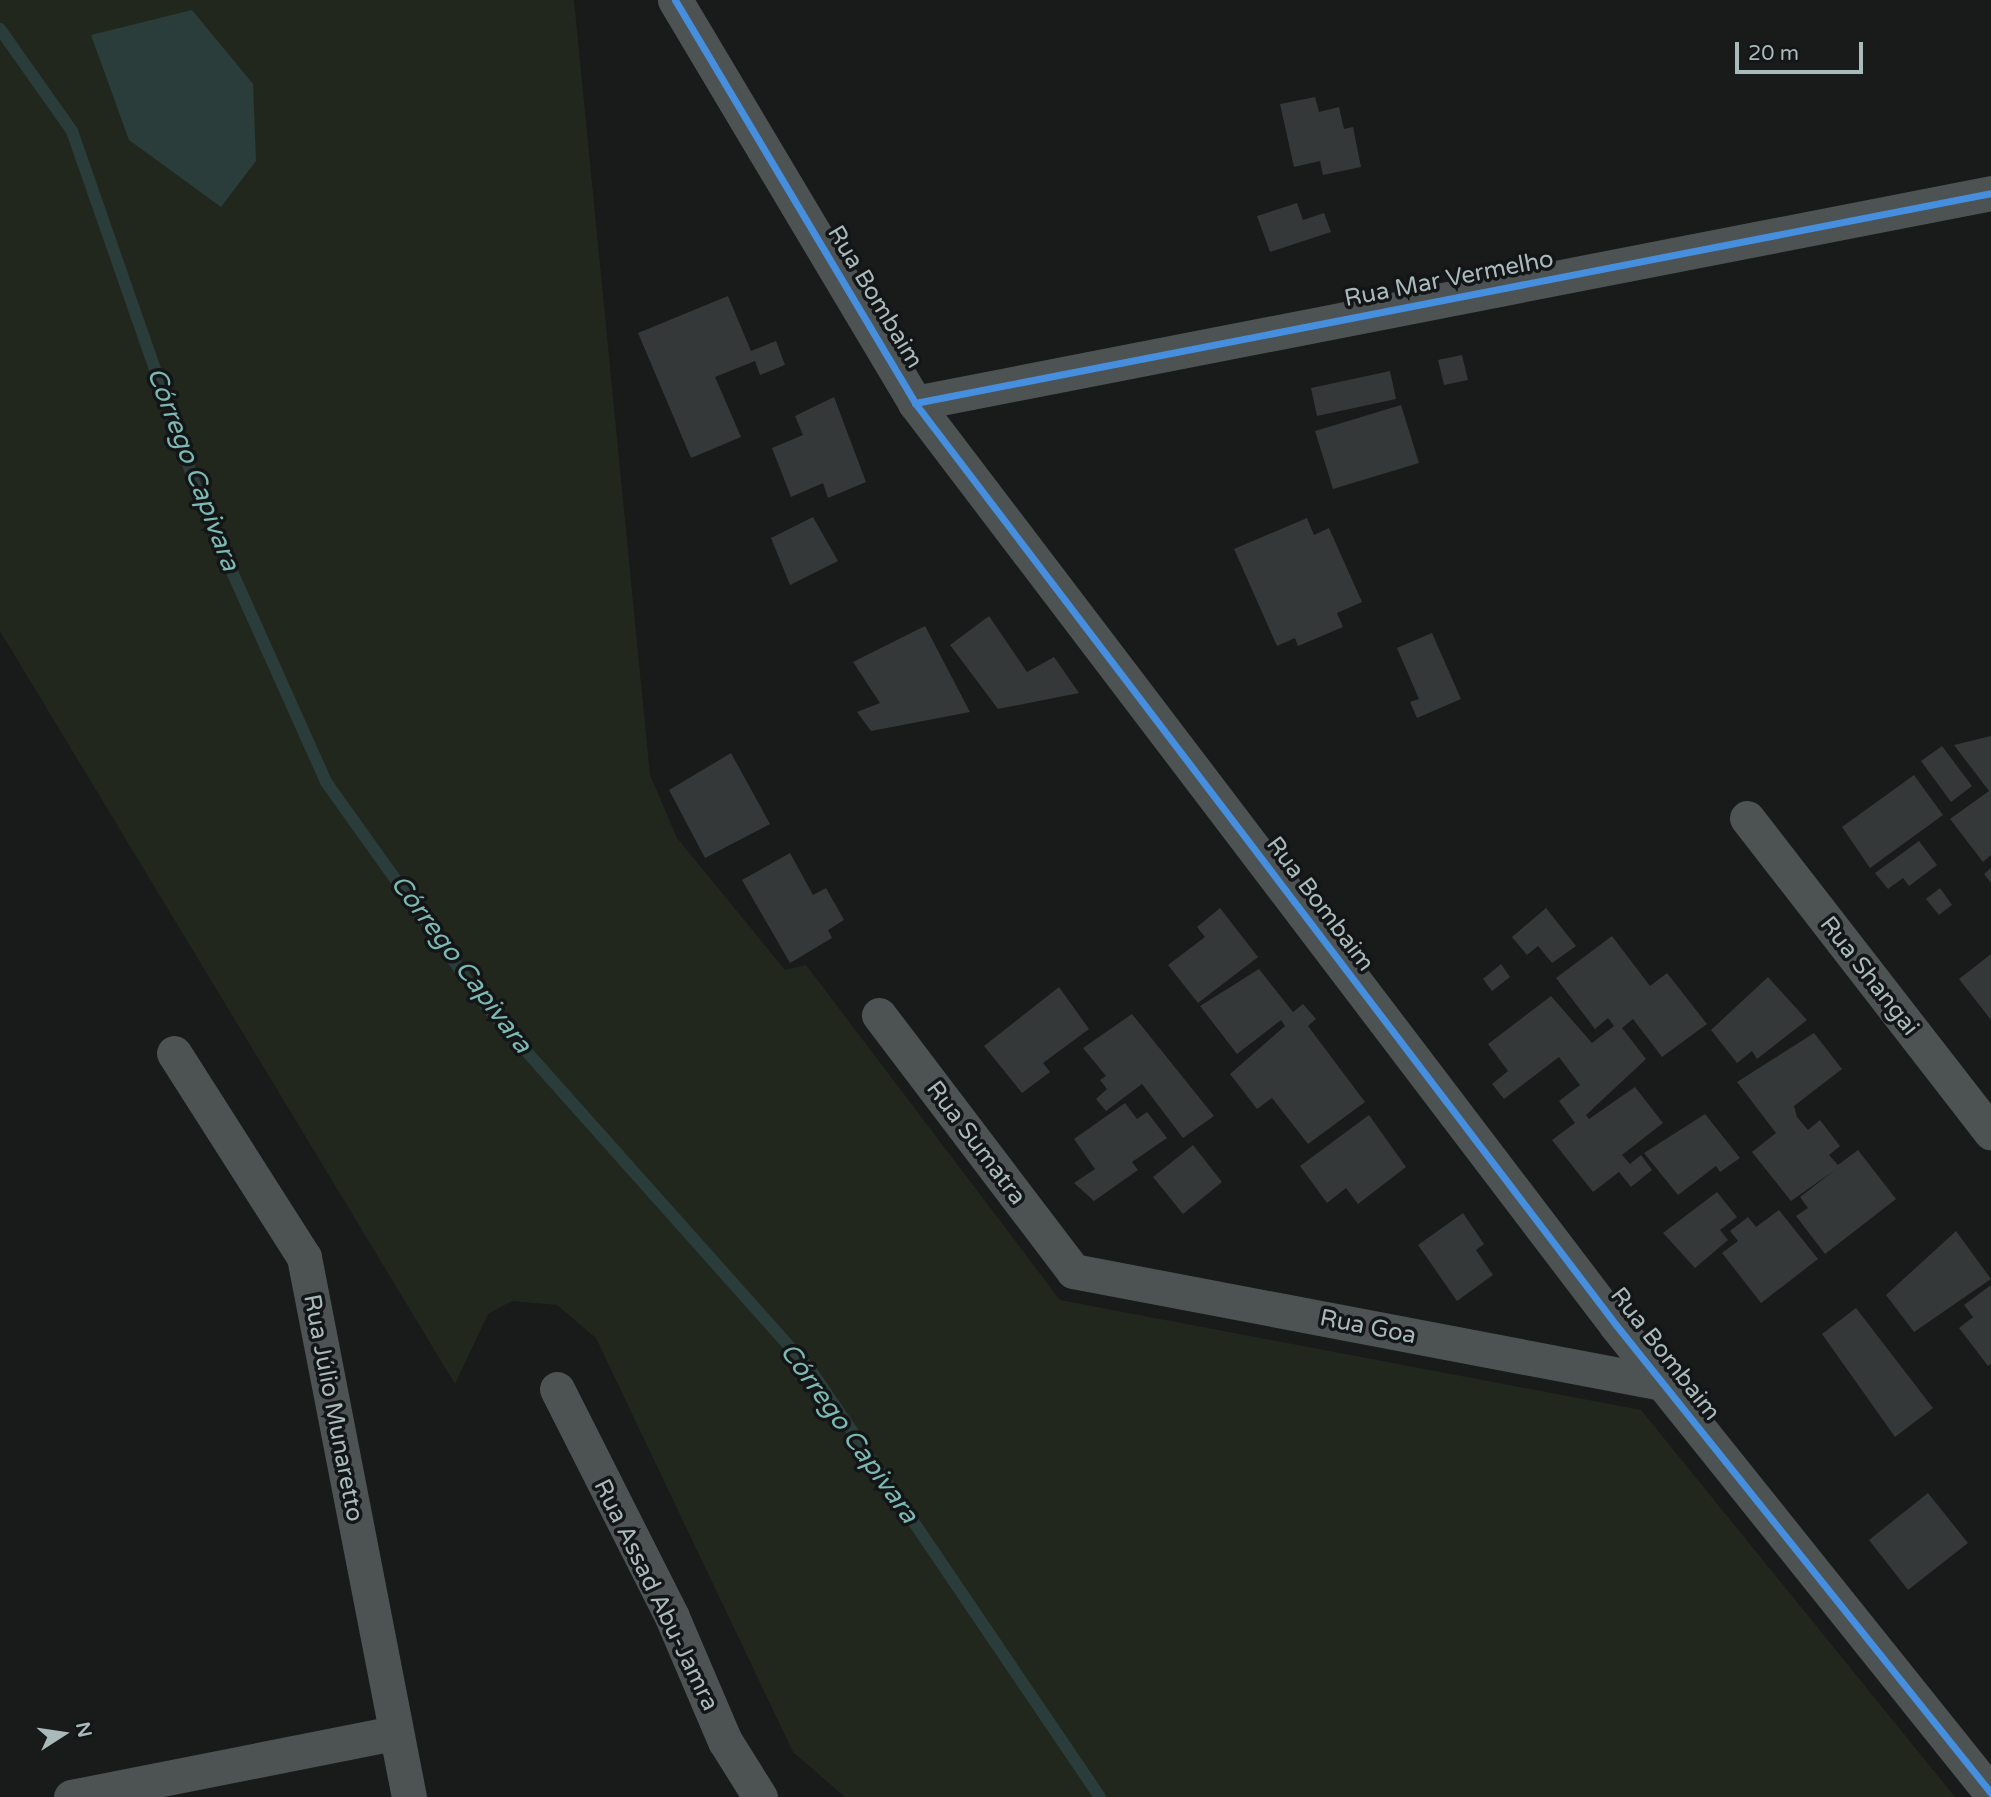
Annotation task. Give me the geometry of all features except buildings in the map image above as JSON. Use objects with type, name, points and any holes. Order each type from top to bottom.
[{"type":"street","name":"Rua Bombaim","points":[[674,0],[915,403],[1662,1383],[1985,1772]]},
{"type":"street","name":"Rua Mar Vermelho","points":[[915,403],[1991,193]]},
{"type":"street","name":"Rua Shangai","points":[[1747,818],[1991,1133]]},
{"type":"street","name":"Rua Sumatra","points":[[879,1015],[1073,1271]]},
{"type":"street","name":"Rua Júlio Munaretto","points":[[174,1053],[304,1256],[409,1797]]},
{"type":"street","name":"Rua Goa","points":[[1073,1271],[1662,1383]]},
{"type":"street","name":"Rua Assad Abu-Jamra","points":[[557,1389],[672,1617],[725,1741],[760,1797]]},
{"type":"street","points":[[71,1797],[395,1732]]},
{"type":"shaded area","points":[[0,0],[574,0],[650,775],[677,838],[785,970],[806,965],[1060,1300],[1641,1410],[1955,1797],[845,1797],[793,1752],[596,1338],[557,1305],[512,1301],[488,1314],[455,1384],[0,631]]},
{"type":"shaded area","points":[[192,10],[253,84],[256,161],[221,207],[129,140],[91,35]]},
{"type":"waterway","name":"Córrego Capivara","points":[[0,29],[72,131],[204,509],[326,782],[486,1006],[812,1372],[1100,1797]]},
{"type":"cycle path","points":[[675,0],[915,403],[1616,1325],[1991,1793]]},
{"type":"cycle path","points":[[915,403],[1991,193]]}]
